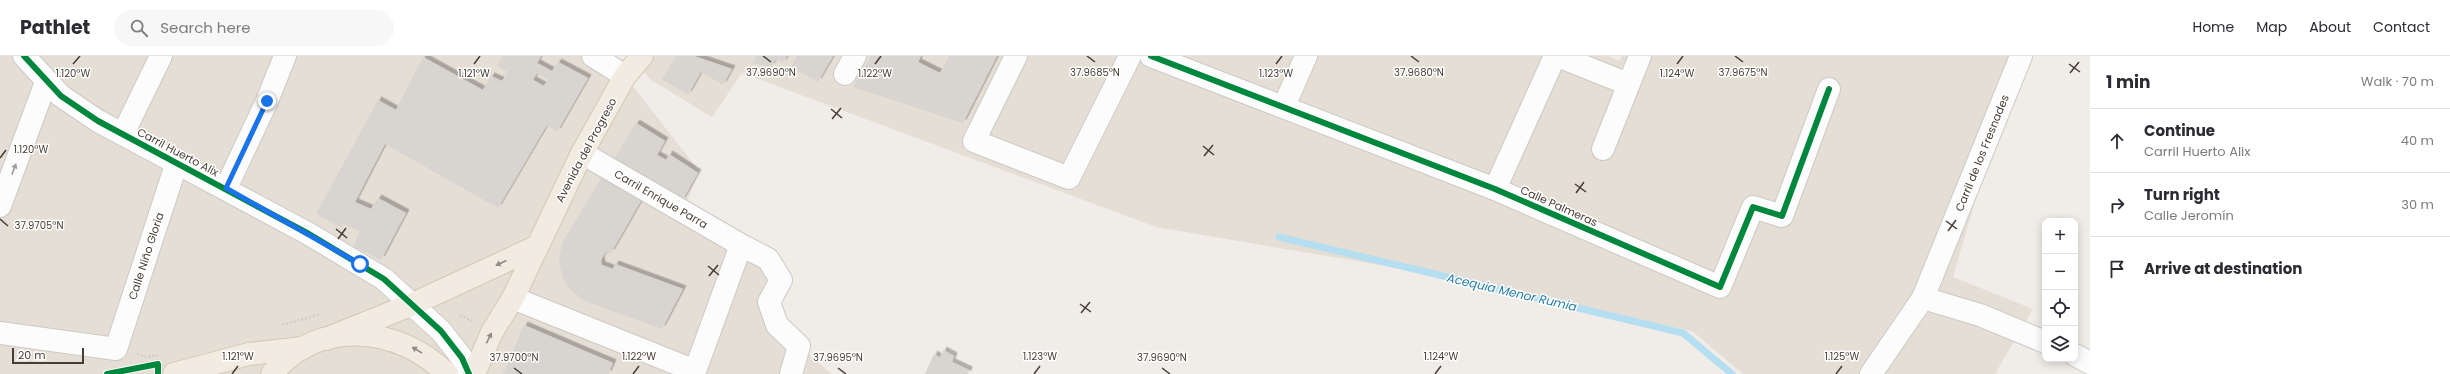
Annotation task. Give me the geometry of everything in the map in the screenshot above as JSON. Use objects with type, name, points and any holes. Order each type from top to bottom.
[{"type":"main road","name":"Avenida del Progreso","points":[[474,374],[492,332],[513,298],[536,247],[582,154],[626,76],[642,56]]},
{"type":"main road","points":[[272,374],[279,366],[304,348],[413,304],[536,247]]},
{"type":"main road","points":[[326,339],[348,335],[370,335],[392,338],[431,358],[447,374]]},
{"type":"main road","points":[[174,374],[249,354],[304,348]]},
{"type":"street","name":"Carril Huerto Alix","points":[[24,56],[46,82],[76,107],[123,134],[226,188],[366,268],[384,280],[413,304],[455,348],[469,374]]},
{"type":"street","points":[[123,134],[161,56]]},
{"type":"street","points":[[226,188],[267,101],[285,56]]},
{"type":"street","points":[[594,56],[626,76]]},
{"type":"street","points":[[1016,56],[974,141],[1068,178],[1130,56]]},
{"type":"street","name":"Calle Palmeras","points":[[1151,56],[1284,106],[1495,189],[1720,287],[1753,207],[1782,216],[1829,89]]},
{"type":"street","points":[[1284,106],[1306,56]]},
{"type":"street","points":[[1495,189],[1555,56]]},
{"type":"street","points":[[1558,56],[1628,84]]},
{"type":"street","points":[[1603,149],[1640,56]]},
{"type":"street","name":"Carril de los Fresnades","points":[[1871,374],[1923,298],[2021,56]]},
{"type":"street","points":[[0,206],[46,82]]},
{"type":"street","name":"Carril Enrique Parra","points":[[582,154],[768,259],[781,280],[769,302],[777,325],[799,346],[791,374]]},
{"type":"street","name":"Calle Niño Gloria","points":[[116,349],[177,162]]},
{"type":"street","points":[[513,298],[695,371],[738,243]]},
{"type":"street","points":[[1923,298],[1980,316],[2042,341]]},
{"type":"street","points":[[0,333],[116,349]]},
{"type":"street","points":[[2078,357],[2090,363]]},
{"type":"path","points":[[439,292],[448,310],[492,332]]},
{"type":"path","points":[[277,327],[322,314]]},
{"type":"path","points":[[116,349],[146,357],[161,355]]},
{"type":"shaded area","points":[[0,56],[593,56],[625,76],[699,171],[683,212],[768,259],[769,302],[799,346],[832,374],[0,374]]},
{"type":"shaded area","points":[[631,56],[1609,56],[1619,61],[1622,56],[2017,56],[1953,277],[2033,309],[1995,374],[1743,374],[1692,331],[1450,277],[1156,227],[742,73],[712,117],[651,80]]},
{"type":"building","points":[[503,56],[541,56],[537,63],[552,71],[558,62],[588,78],[557,132],[547,125],[498,208],[385,144],[355,202],[371,209],[378,198],[406,213],[381,260],[353,246],[360,231],[343,224],[342,228],[316,214],[378,100],[396,110],[423,57],[483,90],[491,76],[502,81],[508,72],[497,66]],"holes":[[[537,73],[548,79],[544,86],[533,80]]]},
{"type":"building","points":[[676,56],[694,56],[732,69],[723,85],[701,72],[688,95],[662,79]]},
{"type":"building","points":[[756,56],[787,56],[783,63],[776,59],[771,67],[752,63]]},
{"type":"building","points":[[797,56],[833,56],[818,82],[791,67]]},
{"type":"building","points":[[871,56],[921,56],[918,62],[940,73],[949,56],[997,56],[963,123],[853,87]]},
{"type":"building","points":[[636,123],[665,141],[657,155],[666,160],[669,154],[698,173],[682,201],[614,159]]},
{"type":"building","points":[[603,175],[642,199],[611,253],[606,252],[601,260],[602,265],[613,269],[615,264],[683,289],[662,329],[585,301],[570,289],[563,278],[559,262],[562,243]]},
{"type":"building","points":[[524,325],[613,363],[608,374],[503,374]]},
{"type":"building","points":[[943,350],[954,356],[952,362],[969,370],[968,374],[925,374],[934,354],[940,358]]},
{"type":"waterway","name":"Acequia Menor Rumia","points":[[1279,237],[1683,333],[1732,374]]},
{"type":"cycle path","points":[[24,56],[61,96],[98,121],[309,234],[384,279],[441,331],[462,358],[469,374]]},
{"type":"cycle path","points":[[1151,56],[1495,189],[1720,287],[1753,207],[1782,216],[1829,89]]},
{"type":"cycle path","points":[[107,374],[158,364],[158,374]]},
{"type":"route","points":[[267,101],[226,188],[360,264]]}]
